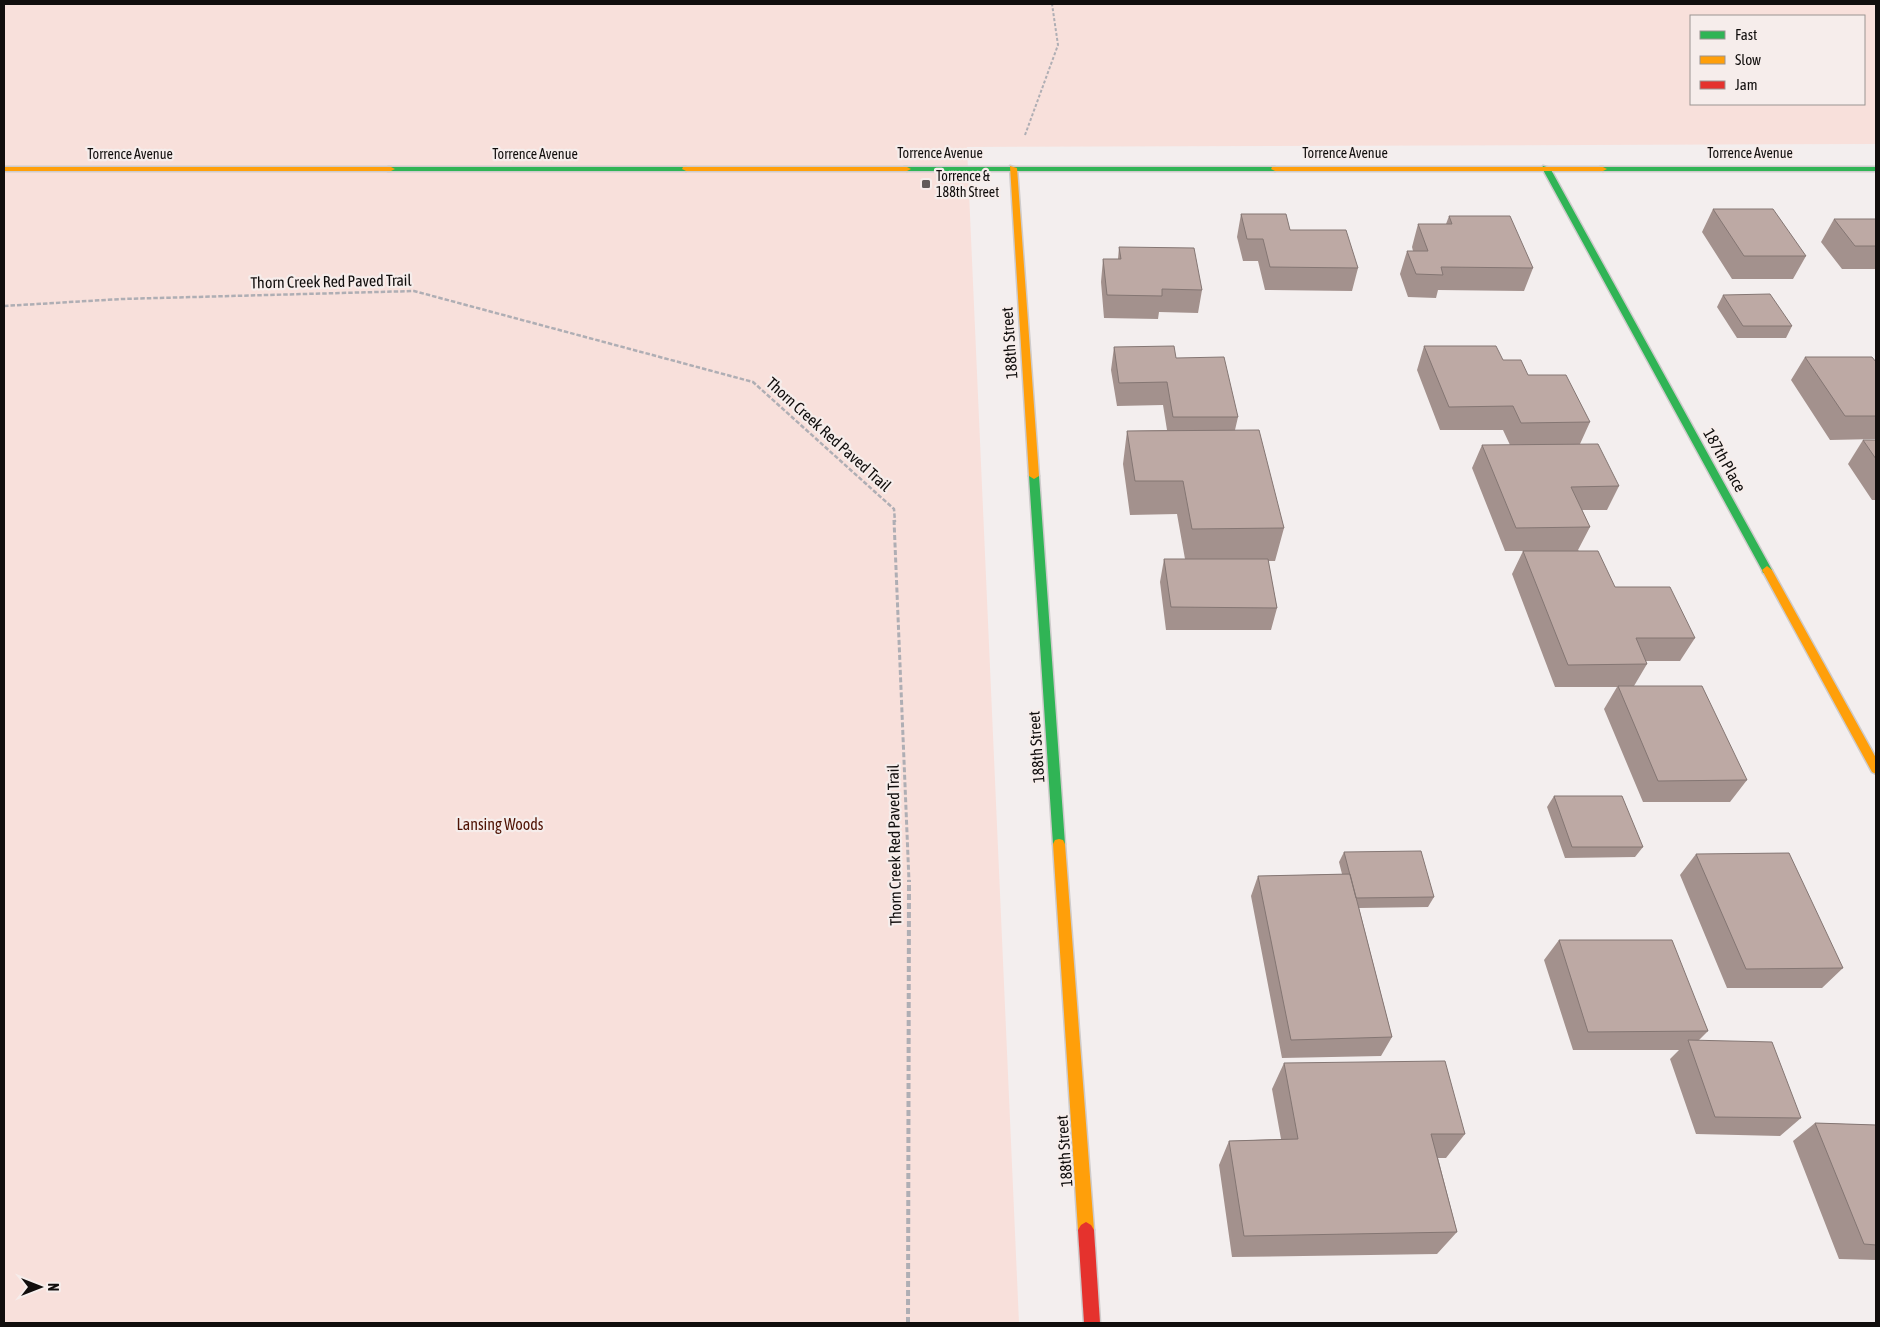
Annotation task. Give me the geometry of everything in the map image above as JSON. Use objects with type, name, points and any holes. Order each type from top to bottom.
[{"type":"main road","name":"188th Street","points":[[1013,168],[1092,1323]]},
{"type":"main road","name":"187th Place","points":[[1546,168],[1876,769]]},
{"type":"main road","name":"Torrence Avenue","points":[[4,169],[1876,168]]},
{"type":"path","points":[[1013,168],[1058,45],[1052,4]]},
{"type":"path","name":"Thorn Creek Red Paved Trail","points":[[4,306],[121,299],[414,291],[753,382],[894,509],[909,852],[908,1323]]},
{"type":"green space","name":"Lansing Woods","points":[[4,4],[1876,4],[1876,144],[967,147],[1019,1323],[4,1323]]},
{"type":"building","points":[[1713,209],[1773,209],[1806,256],[1744,256]]},
{"type":"building","points":[[1241,214],[1286,214],[1290,230],[1346,230],[1358,268],[1270,267],[1263,239],[1247,239]]},
{"type":"building","points":[[1449,216],[1510,216],[1533,268],[1441,267],[1443,275],[1416,274],[1407,251],[1428,251],[1418,224],[1452,224]]},
{"type":"building","points":[[1834,219],[1876,219],[1876,246],[1855,246]]},
{"type":"building","points":[[1119,247],[1194,248],[1202,290],[1162,289],[1162,296],[1107,295],[1103,259],[1121,259]]},
{"type":"building","points":[[1770,294],[1792,326],[1743,326],[1723,295]]},
{"type":"building","points":[[1174,346],[1176,358],[1224,357],[1238,417],[1173,417],[1167,382],[1119,383],[1114,347]]},
{"type":"building","points":[[1424,346],[1496,346],[1503,360],[1521,360],[1528,375],[1566,375],[1590,422],[1521,423],[1513,406],[1449,407]]},
{"type":"building","points":[[1805,357],[1872,357],[1876,362],[1876,416],[1845,416]]},
{"type":"building","points":[[1259,430],[1284,528],[1192,529],[1183,481],[1135,481],[1127,431]]},
{"type":"building","points":[[1863,440],[1876,440],[1876,459]]},
{"type":"building","points":[[1598,444],[1619,486],[1571,487],[1590,527],[1516,528],[1482,445]]},
{"type":"building","points":[[1523,551],[1598,551],[1615,587],[1670,587],[1695,638],[1636,638],[1647,664],[1568,665]]},
{"type":"building","points":[[1164,559],[1268,559],[1277,608],[1171,607]]},
{"type":"building","points":[[1618,686],[1702,686],[1747,780],[1658,781]]},
{"type":"building","points":[[1554,796],[1622,796],[1643,847],[1572,847]]},
{"type":"building","points":[[1421,851],[1434,897],[1356,898],[1344,852]]},
{"type":"building","points":[[1789,853],[1843,968],[1746,969],[1696,854]]},
{"type":"building","points":[[1350,874],[1392,1037],[1291,1040],[1258,876]]},
{"type":"building","points":[[1559,940],[1672,940],[1708,1031],[1588,1032]]},
{"type":"building","points":[[1688,1040],[1772,1042],[1801,1118],[1715,1117]]},
{"type":"building","points":[[1445,1061],[1465,1134],[1431,1134],[1457,1232],[1244,1236],[1229,1141],[1298,1139],[1284,1063]]},
{"type":"building","points":[[1815,1123],[1876,1125],[1876,1245],[1864,1244]]},
{"type":"traffic: fast","points":[[1546,168],[1767,570]]},
{"type":"traffic: fast","points":[[391,169],[686,169]]},
{"type":"traffic: fast","points":[[907,169],[1275,169]]},
{"type":"traffic: fast","points":[[1603,169],[1876,169]]},
{"type":"traffic: fast","points":[[1034,476],[1059,844]]},
{"type":"traffic: slow","points":[[1013,168],[1034,476]]},
{"type":"traffic: slow","points":[[4,169],[391,169]]},
{"type":"traffic: slow","points":[[686,169],[907,169]]},
{"type":"traffic: slow","points":[[1275,169],[1603,169]]},
{"type":"traffic: slow","points":[[1767,570],[1876,769]]},
{"type":"traffic: slow","points":[[1059,844],[1086,1230]]},
{"type":"traffic: jam","points":[[1086,1230],[1092,1323]]},
{"type":"place","name":"Torrence & 188th Street","points":[[926,184]]}]
